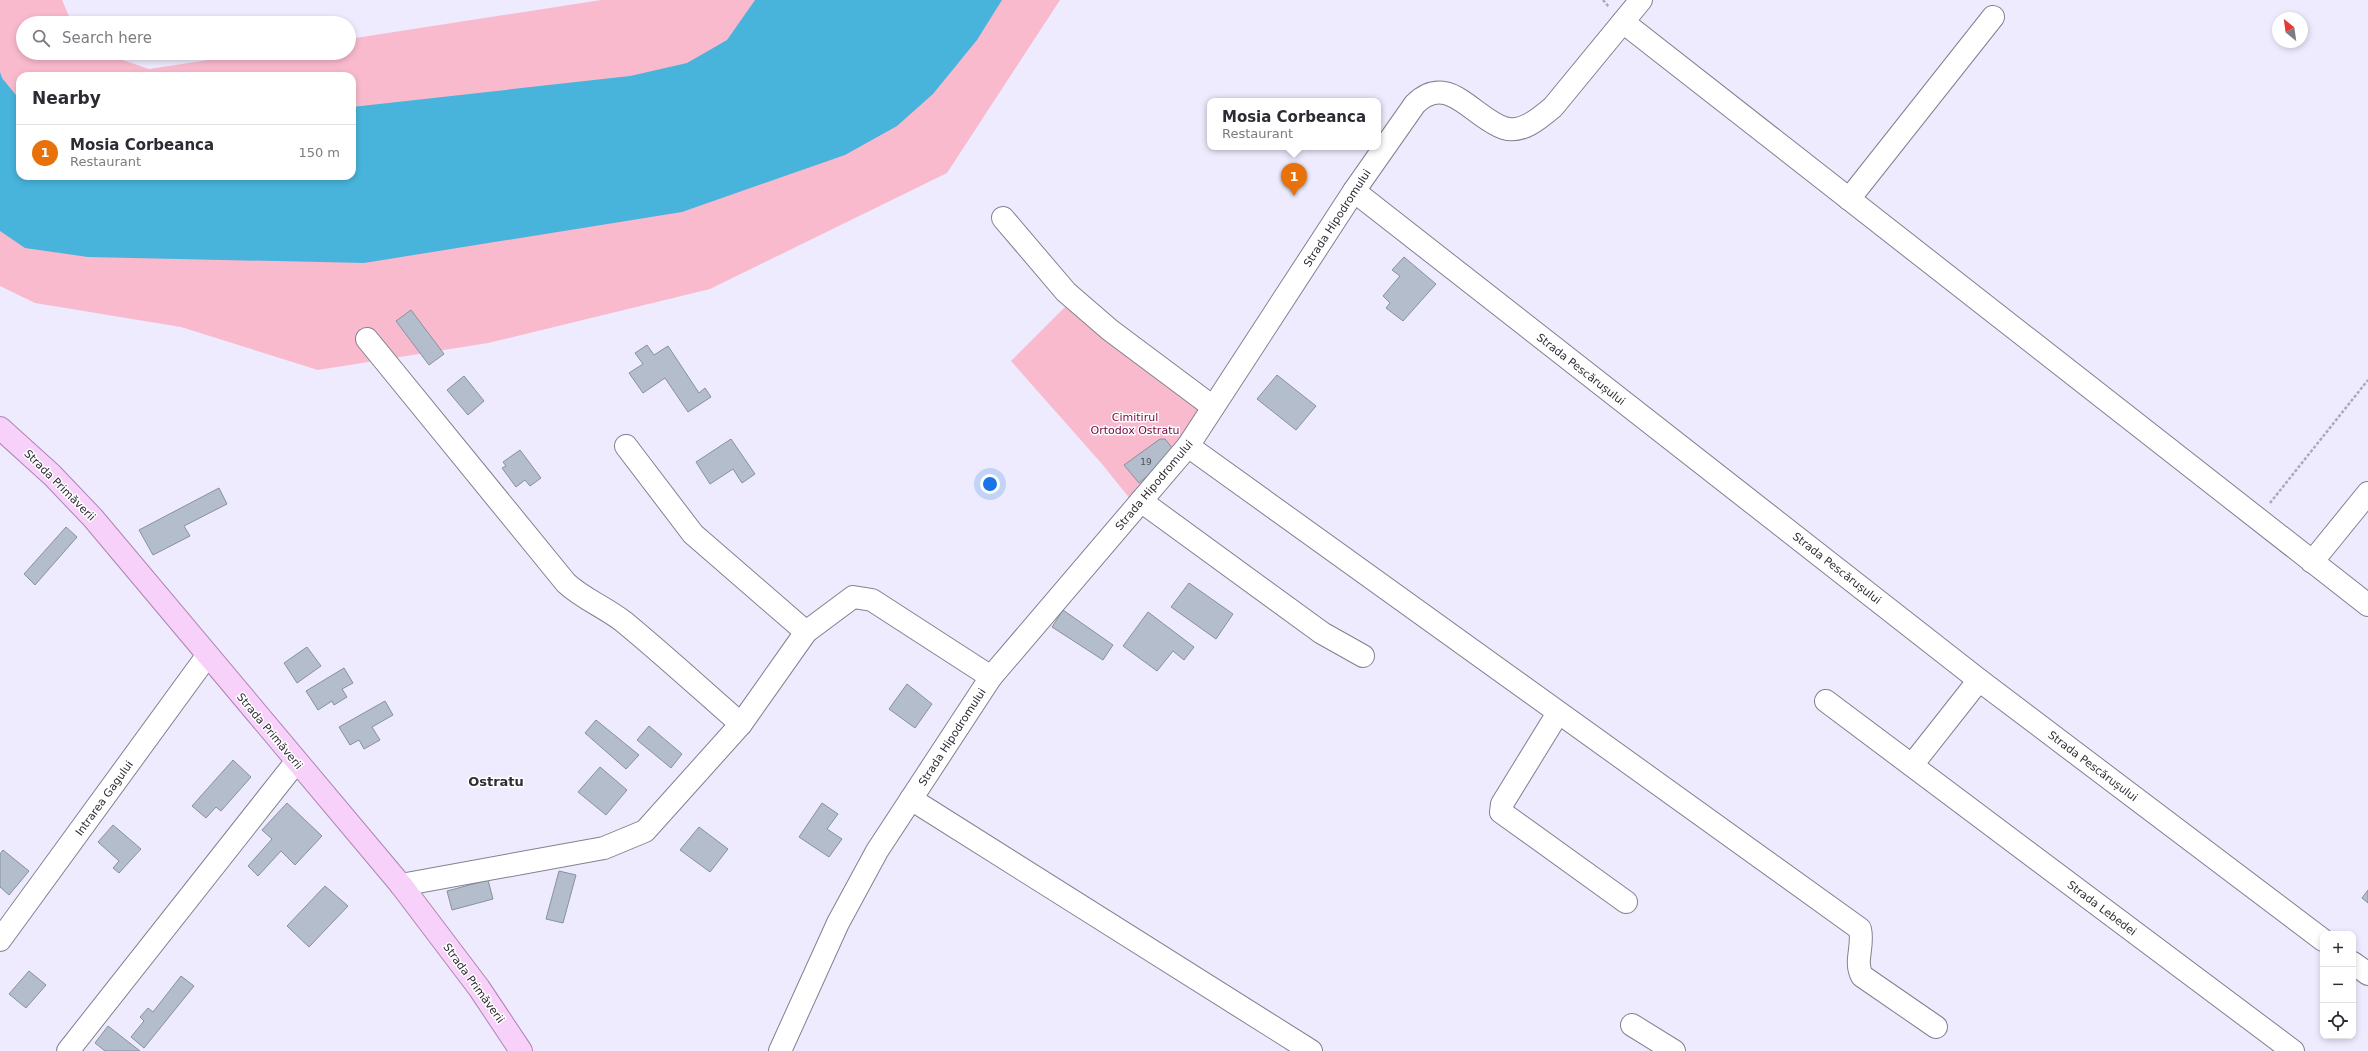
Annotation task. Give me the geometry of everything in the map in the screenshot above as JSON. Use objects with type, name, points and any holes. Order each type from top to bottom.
[{"type":"main road","name":"Strada Primăverii","points":[[0,428],[73,495],[401,885],[479,988],[521,1051]]},
{"type":"street","name":"Strada Hipodromului","points":[[780,1051],[838,923],[877,851],[991,677],[1188,446],[1354,191],[1415,104],[1423,96],[1438,91],[1453,96],[1504,128],[1518,128],[1536,122],[1553,107],[1641,0]]},
{"type":"street","points":[[1849,199],[1993,17]]},
{"type":"street","points":[[1623,22],[2368,605]]},
{"type":"street","name":"Strada Pescărușului","points":[[1354,191],[1979,680],[2320,938]]},
{"type":"street","points":[[1003,218],[1066,292],[1110,330],[1213,408]]},
{"type":"street","points":[[367,339],[566,583],[579,595],[598,604],[623,621],[741,724]]},
{"type":"street","points":[[626,446],[693,534],[806,632]]},
{"type":"street","points":[[1188,446],[1558,714],[1860,929],[1863,941],[1858,968],[1862,976],[1936,1027]]},
{"type":"street","points":[[2312,562],[2368,493]]},
{"type":"street","points":[[1141,501],[1322,633],[1363,656]]},
{"type":"street","points":[[401,885],[604,848],[644,831],[741,724],[806,632],[854,597],[872,600],[991,677]]},
{"type":"street","name":"Intrarea Gagului","points":[[0,940],[207,656]]},
{"type":"street","points":[[1912,765],[1979,680]]},
{"type":"street","name":"Strada Lebedei","points":[[1826,701],[2293,1051]]},
{"type":"street","points":[[1558,714],[1502,804],[1501,812],[1626,902]]},
{"type":"street","points":[[68,1051],[296,762]]},
{"type":"street","points":[[911,799],[1311,1051]]},
{"type":"street","points":[[2356,964],[2368,974]]},
{"type":"street","points":[[1632,1025],[1674,1051]]},
{"type":"path","points":[[2257,519],[2368,380]]},
{"type":"green space","points":[[0,0],[62,0],[69,16],[16,16],[16,60],[123,60],[149,69],[209,60],[356,60],[356,38],[601,0],[1060,0],[947,173],[710,289],[488,343],[318,370],[181,327],[35,303],[0,286]]},
{"type":"green space","name":"Cimitirul Ortodox Ostratu","points":[[1067,305],[1201,409],[1135,505],[1102,464],[1011,361]]},
{"type":"water","points":[[755,0],[1002,0],[977,40],[933,94],[897,126],[845,155],[682,212],[364,263],[88,257],[25,248],[0,231],[0,72],[2,78],[16,95],[16,180],[356,180],[356,107],[630,76],[687,63],[727,40]]},
{"type":"building","points":[[1404,257],[1436,284],[1403,321],[1386,308],[1390,303],[1383,296],[1400,276],[1392,270]]},
{"type":"building","points":[[411,310],[444,354],[429,365],[396,321]]},
{"type":"building","points":[[647,345],[654,355],[668,346],[699,393],[705,388],[711,397],[688,412],[665,378],[643,393],[629,373],[643,364],[635,353]]},
{"type":"building","points":[[1277,375],[1316,406],[1296,430],[1257,399]]},
{"type":"building","points":[[464,376],[484,401],[468,415],[447,390]]},
{"type":"building","points":[[731,439],[755,474],[742,483],[733,469],[710,484],[696,462]]},
{"type":"building","points":[[1160,439],[1165,439],[1173,449],[1168,459],[1139,483],[1124,465]]},
{"type":"building","points":[[520,450],[541,478],[530,486],[525,480],[516,487],[502,468],[506,466],[503,462]]},
{"type":"building","points":[[219,488],[227,504],[184,526],[190,536],[153,555],[139,530]]},
{"type":"building","points":[[66,527],[77,537],[35,585],[24,574]]},
{"type":"building","points":[[1189,583],[1233,614],[1216,639],[1171,607]]},
{"type":"building","points":[[1063,610],[1113,645],[1103,660],[1052,627]]},
{"type":"building","points":[[1148,612],[1194,647],[1184,660],[1173,651],[1157,671],[1123,646]]},
{"type":"building","points":[[307,647],[321,666],[297,683],[284,663]]},
{"type":"building","points":[[344,668],[353,683],[342,689],[347,697],[334,705],[332,701],[318,710],[306,691]]},
{"type":"building","points":[[907,684],[932,704],[915,728],[889,709]]},
{"type":"building","points":[[385,701],[393,715],[372,727],[380,740],[364,749],[359,740],[350,745],[339,727]]},
{"type":"building","points":[[596,720],[639,755],[626,769],[585,733]]},
{"type":"building","points":[[649,726],[682,754],[671,768],[637,740]]},
{"type":"building","points":[[233,760],[251,777],[221,811],[216,807],[206,818],[192,806]]},
{"type":"building","points":[[600,767],[627,790],[606,815],[578,792]]},
{"type":"building","points":[[287,803],[322,836],[295,865],[281,851],[258,876],[248,866],[272,839],[262,830]]},
{"type":"building","points":[[822,803],[838,814],[827,829],[842,839],[829,857],[799,837]]},
{"type":"building","points":[[113,825],[141,849],[119,873],[113,868],[119,861],[98,842]]},
{"type":"building","points":[[699,827],[728,849],[710,872],[680,850]]},
{"type":"building","points":[[3,850],[29,871],[9,895],[0,887],[0,854]]},
{"type":"building","points":[[559,871],[576,875],[563,923],[546,919]]},
{"type":"building","points":[[488,880],[493,899],[452,910],[447,891]]},
{"type":"building","points":[[325,886],[348,906],[309,947],[287,926]]},
{"type":"building","points":[[2368,890],[2368,903],[2362,898]]},
{"type":"building","points":[[29,971],[46,985],[26,1008],[9,994]]},
{"type":"building","points":[[181,976],[194,986],[144,1048],[131,1037],[144,1021],[140,1017],[148,1008],[153,1012]]},
{"type":"building","points":[[108,1026],[140,1051],[105,1051],[95,1043]]},
{"type":"place","name":"Mosia Corbeanca","points":[[1294,196]]},
{"type":"district","name":"Ostratu","points":[[496,781]]}]
